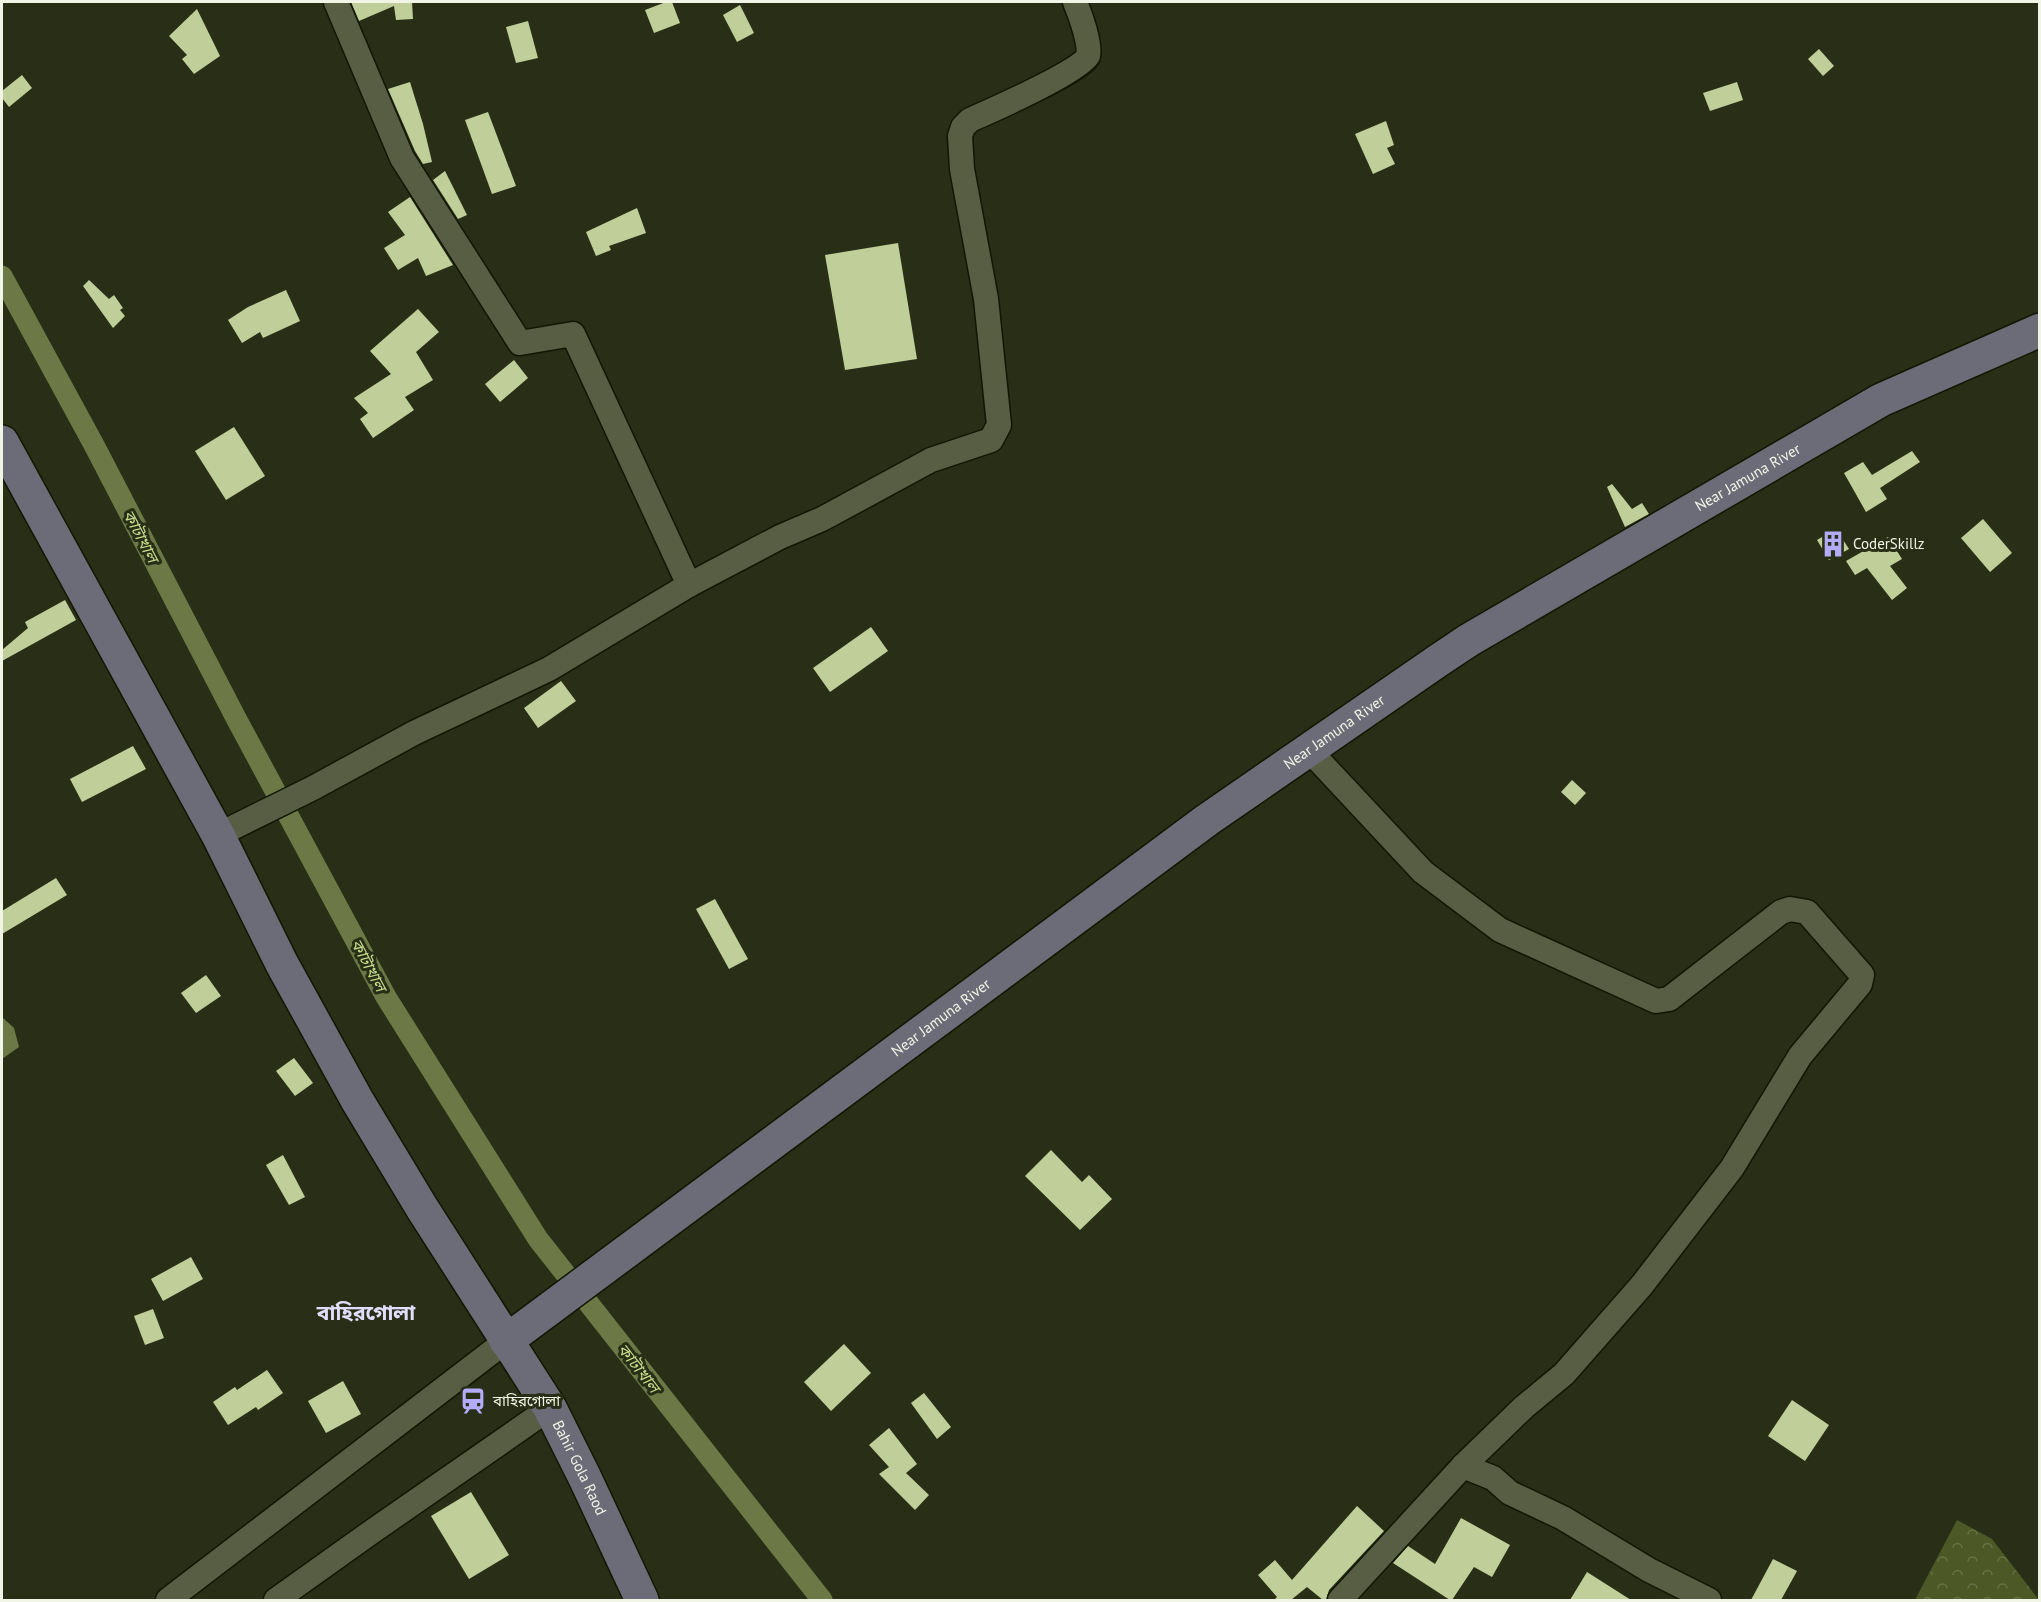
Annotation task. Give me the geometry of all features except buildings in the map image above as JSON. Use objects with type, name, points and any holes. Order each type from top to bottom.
[{"type":"street","points":[[336,2],[402,158],[520,343],[573,334],[689,585]]},
{"type":"street","points":[[228,831],[414,733],[549,669],[689,585],[780,537],[822,519],[931,460],[986,443],[995,436],[999,425],[986,299],[962,169],[960,136],[970,120],[1059,77],[1086,61],[1089,56],[1084,27],[1076,2]]},
{"type":"street","name":"Near Jamuna River","points":[[517,1333],[1207,820],[1469,640],[1881,400],[2040,330]]},
{"type":"street","name":"Bahir Gola Raod","points":[[2,442],[228,831],[282,964],[357,1100],[422,1208],[517,1333],[550,1408],[642,1600]]},
{"type":"street","points":[[1309,750],[1423,872],[1500,930],[1656,1000],[1669,999],[1781,912],[1790,909],[1807,912],[1862,975],[1860,984],[1800,1056],[1732,1168],[1642,1285],[1564,1374],[1524,1407],[1463,1466],[1340,1600]]},
{"type":"street","points":[[168,1600],[517,1333]]},
{"type":"street","points":[[276,1600],[550,1408]]},
{"type":"street","points":[[1463,1466],[1493,1478],[1510,1493],[1563,1518],[1649,1570],[1709,1600]]},
{"type":"green space","points":[[1957,1520],[1992,1539],[2039,1600],[1915,1600]]},
{"type":"shaded area","points":[[2,1017],[14,1028],[19,1047],[2,1059]]},
{"type":"waterway","name":"কাটাখাল","points":[[2,276],[386,997],[538,1239],[822,1600]]},
{"type":"place","name":"CoderSkillz","points":[[1833,544]]},
{"type":"place","name":"বাহিরগোলা","points":[[473,1401]]},
{"type":"district","name":"বাহিরগোলা","points":[[366,1313]]}]
